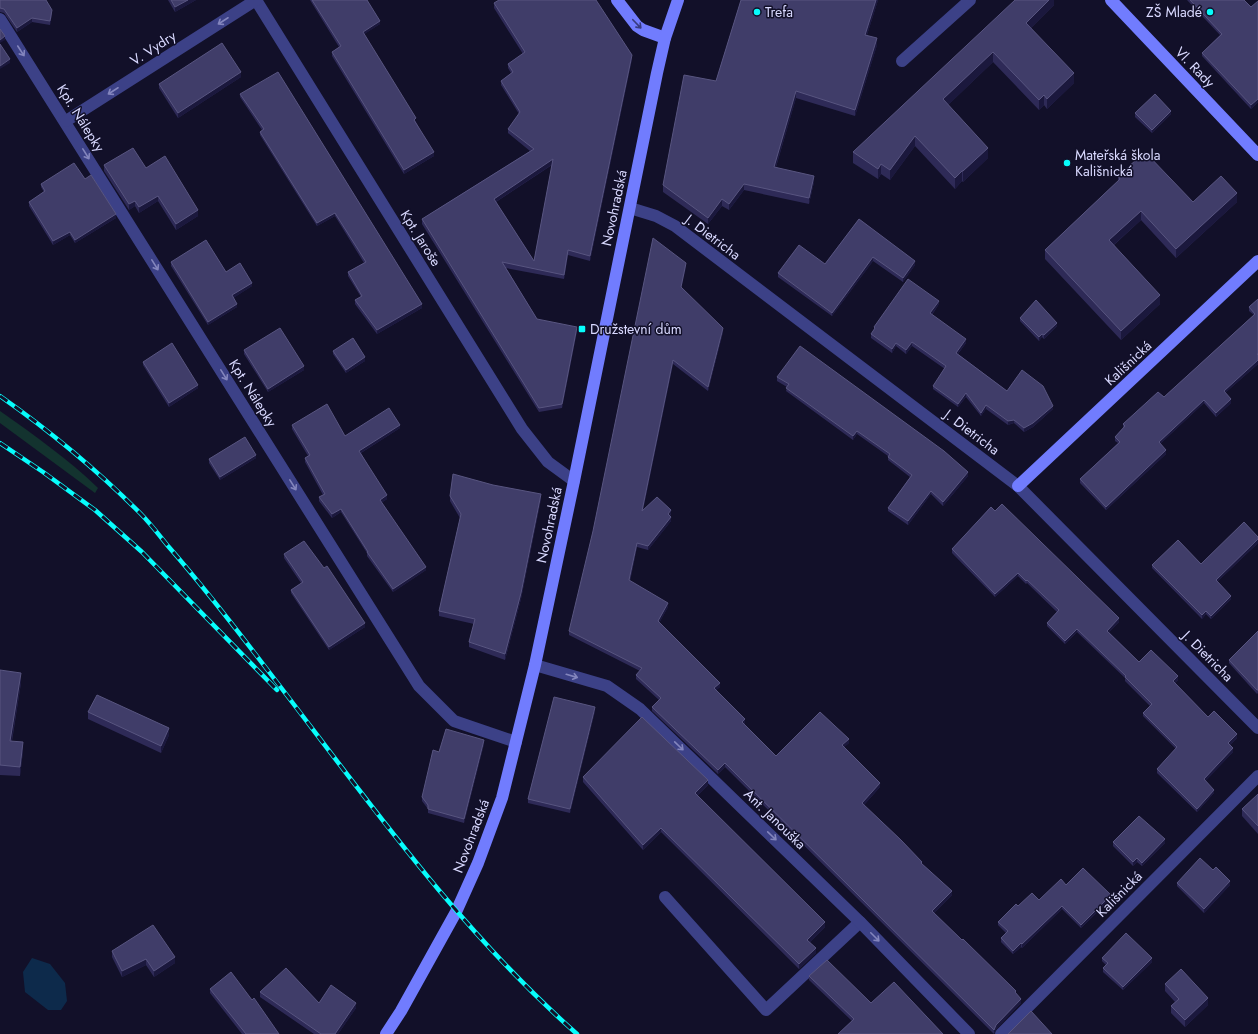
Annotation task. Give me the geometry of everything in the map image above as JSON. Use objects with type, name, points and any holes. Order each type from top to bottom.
[{"type":"main road","points":[[617,0],[637,26],[643,30],[665,38]]},
{"type":"main road","name":"Novohradská","points":[[386,1034],[404,1006],[456,912],[478,863],[502,798],[535,664],[665,38],[678,0]]},
{"type":"main road","name":"Vl. Rady","points":[[1111,0],[1258,155]]},
{"type":"main road","name":"Kališnická","points":[[1018,486],[1258,261]]},
{"type":"street","name":"V. Vydry","points":[[66,121],[256,0]]},
{"type":"street","name":"Kpt. Jaroše","points":[[256,0],[522,429],[548,462],[574,481]]},
{"type":"street","points":[[902,61],[970,0]]},
{"type":"street","name":"Kpt. Nálepky","points":[[0,18],[66,121],[418,686],[454,721],[516,742]]},
{"type":"street","name":"J. Dietricha","points":[[630,208],[656,216],[675,226],[1018,486],[1258,728]]},
{"type":"street","name":"Ant. Janouška","points":[[535,664],[607,686],[640,708],[860,922],[969,1034]]},
{"type":"street","name":"Kališnická","points":[[1000,1034],[1258,776]]},
{"type":"street","points":[[665,897],[766,1010],[860,922]]},
{"type":"green space","points":[[0,411],[75,467],[98,488],[95,493],[0,423]]},
{"type":"water","points":[[32,958],[50,964],[65,983],[67,1001],[61,1010],[48,1010],[25,992],[23,972]]},
{"type":"building","points":[[0,0],[46,0],[52,10],[50,21],[32,18],[17,28],[4,9],[0,8]]},
{"type":"building","points":[[171,0],[188,0],[175,7]]},
{"type":"building","points":[[312,0],[367,0],[380,21],[363,32],[416,118],[414,120],[434,152],[404,170],[332,52],[341,46]]},
{"type":"building","points":[[499,0],[596,0],[632,55],[590,256],[568,250],[564,275],[502,262],[537,319],[577,327],[562,404],[539,408],[422,219],[534,149],[508,129],[520,112],[501,81],[513,72],[508,64],[525,52],[494,3]],"holes":[[[553,159],[534,261],[494,199]]]},
{"type":"building","points":[[741,0],[876,0],[865,35],[877,38],[855,110],[796,91],[774,167],[814,176],[809,198],[744,184],[729,204],[722,199],[708,218],[663,185],[684,75],[716,81]]},
{"type":"building","points":[[1015,0],[1049,0],[1026,23],[1074,73],[1047,99],[1044,95],[1039,100],[993,52],[943,99],[988,148],[955,178],[915,136],[890,170],[881,164],[878,169],[853,152]]},
{"type":"building","points":[[1190,0],[1244,0],[1251,7],[1258,1],[1258,99],[1251,105],[1202,53],[1222,34]]},
{"type":"building","points":[[0,29],[5,36],[0,40]]},
{"type":"building","points":[[222,43],[241,72],[178,113],[159,84]]},
{"type":"building","points":[[0,44],[10,59],[0,66]]},
{"type":"building","points":[[278,72],[422,304],[377,330],[355,300],[362,296],[348,272],[366,262],[335,213],[317,223],[260,132],[264,129],[240,94]]},
{"type":"building","points":[[1155,94],[1171,111],[1152,130],[1135,113]]},
{"type":"building","points":[[133,148],[146,168],[165,156],[198,210],[176,224],[158,196],[139,207],[135,201],[129,204],[104,165]]},
{"type":"building","points":[[1145,152],[1193,202],[1221,176],[1237,193],[1176,249],[1141,211],[1109,240],[1160,295],[1121,331],[1045,250],[1120,179],[1118,176]]},
{"type":"building","points":[[74,163],[85,179],[91,175],[116,214],[75,240],[70,232],[53,241],[29,202],[45,191],[41,184]]},
{"type":"building","points":[[859,219],[915,261],[903,278],[873,257],[832,313],[778,273],[799,245],[825,264]]},
{"type":"building","points":[[653,238],[686,263],[681,287],[723,328],[708,387],[673,360],[642,511],[657,497],[671,510],[668,514],[671,517],[648,546],[637,543],[629,580],[668,603],[658,621],[720,683],[714,688],[745,719],[742,722],[776,756],[820,712],[849,739],[842,745],[880,783],[862,803],[901,840],[922,862],[921,863],[952,891],[932,911],[1016,991],[1015,992],[1021,999],[996,1025],[994,1030],[725,763],[718,770],[652,707],[661,698],[636,675],[642,668],[569,631],[593,531]]},
{"type":"building","points":[[206,240],[226,272],[240,263],[252,283],[232,295],[237,304],[208,322],[171,262]]},
{"type":"building","points":[[908,279],[939,301],[930,313],[966,339],[956,353],[1007,391],[1022,370],[1043,386],[1053,406],[1033,423],[1024,428],[1014,420],[1008,421],[986,405],[981,413],[966,393],[958,404],[933,386],[946,366],[912,342],[906,350],[896,343],[892,349],[871,334],[875,328],[874,327]]},
{"type":"building","points":[[1258,299],[1258,360],[1224,391],[1231,399],[1216,413],[1204,400],[1159,442],[1166,450],[1106,507],[1080,479],[1120,442],[1115,437],[1125,426],[1123,424],[1158,392],[1164,397],[1255,314],[1249,307]]},
{"type":"building","points":[[1036,300],[1057,323],[1044,335],[1042,334],[1039,337],[1020,318]]},
{"type":"building","points":[[280,328],[304,366],[268,389],[244,350]]},
{"type":"building","points":[[353,338],[365,357],[346,370],[333,351]]},
{"type":"building","points":[[172,343],[198,385],[169,403],[143,362]]},
{"type":"building","points":[[800,346],[944,451],[968,472],[943,502],[931,491],[908,521],[888,508],[912,475],[888,457],[890,454],[857,431],[853,436],[786,388],[789,384],[777,377]]},
{"type":"building","points":[[327,404],[345,436],[389,408],[400,425],[359,451],[387,495],[380,500],[426,567],[393,589],[367,552],[341,509],[332,514],[319,497],[325,494],[305,458],[310,455],[292,425]]},
{"type":"building","points":[[245,437],[256,455],[220,477],[209,459]]},
{"type":"building","points":[[453,474],[493,485],[541,494],[521,593],[505,654],[469,642],[475,619],[439,611],[461,514],[450,496]]},
{"type":"building","points":[[1002,504],[1119,618],[1107,631],[1139,662],[1151,650],[1178,676],[1173,681],[1208,717],[1214,711],[1237,734],[1228,743],[1233,748],[1204,779],[1214,790],[1197,809],[1157,769],[1177,747],[1143,713],[1152,704],[1125,677],[1126,676],[1077,629],[1065,641],[1047,623],[1059,610],[1018,573],[995,594],[952,549],[991,507],[995,511]]},
{"type":"building","points":[[1244,522],[1258,537],[1258,539],[1216,580],[1231,596],[1211,616],[1206,611],[1202,615],[1152,565],[1178,540],[1201,564]]},
{"type":"building","points":[[304,541],[324,568],[327,566],[365,623],[329,647],[291,590],[303,582],[284,554]]},
{"type":"building","points":[[1258,631],[1258,690],[1257,690],[1229,660]]},
{"type":"building","points":[[0,670],[21,673],[10,741],[23,742],[20,767],[0,765]]},
{"type":"building","points":[[97,695],[169,728],[161,746],[88,712]]},
{"type":"building","points":[[554,697],[595,707],[570,809],[528,799]]},
{"type":"building","points":[[642,717],[708,780],[695,793],[825,922],[807,940],[816,948],[799,964],[661,828],[643,845],[583,777]]},
{"type":"building","points":[[446,729],[484,740],[464,819],[428,809],[428,805],[422,797],[433,750],[439,752]]},
{"type":"building","points":[[1258,794],[1258,826],[1242,809]]},
{"type":"building","points":[[1139,816],[1165,839],[1142,863],[1137,858],[1133,862],[1113,842]]},
{"type":"building","points":[[1200,858],[1213,870],[1216,867],[1230,881],[1204,909],[1177,883]]},
{"type":"building","points":[[1083,868],[1111,895],[1081,925],[1062,906],[1013,951],[1001,938],[1008,931],[998,922],[1016,904],[1018,906],[1032,893],[1039,900],[1061,879],[1066,885]]},
{"type":"building","points":[[153,925],[175,957],[154,971],[146,959],[122,971],[112,951]]},
{"type":"building","points":[[1126,933],[1152,958],[1123,987],[1103,968],[1108,963],[1102,958]]},
{"type":"building","points":[[827,960],[871,1003],[894,982],[943,1034],[838,1034],[854,1019],[809,976]]},
{"type":"building","points":[[286,968],[319,1003],[331,985],[356,1003],[335,1034],[321,1034],[260,992]]},
{"type":"building","points":[[1181,969],[1208,998],[1185,1020],[1171,1006],[1179,999],[1165,984]]},
{"type":"building","points":[[231,972],[252,1000],[254,998],[279,1034],[246,1034],[210,989]]},
{"type":"building","points":[[1031,1011],[1052,1034],[1008,1034]]},
{"type":"railway","points":[[0,396],[73,452],[140,513],[218,606],[376,811],[451,905],[491,950],[533,993],[577,1034]]},
{"type":"railway","points":[[0,443],[95,510],[142,552],[277,690]]},
{"type":"place","name":"Trefa","points":[[757,12]]},
{"type":"place","name":"ZŠ Mladé","points":[[1210,12]]},
{"type":"place","name":"Mateřská škola Kališnická","points":[[1067,163]]},
{"type":"place","name":"Družstevní dům","points":[[582,329]]}]
